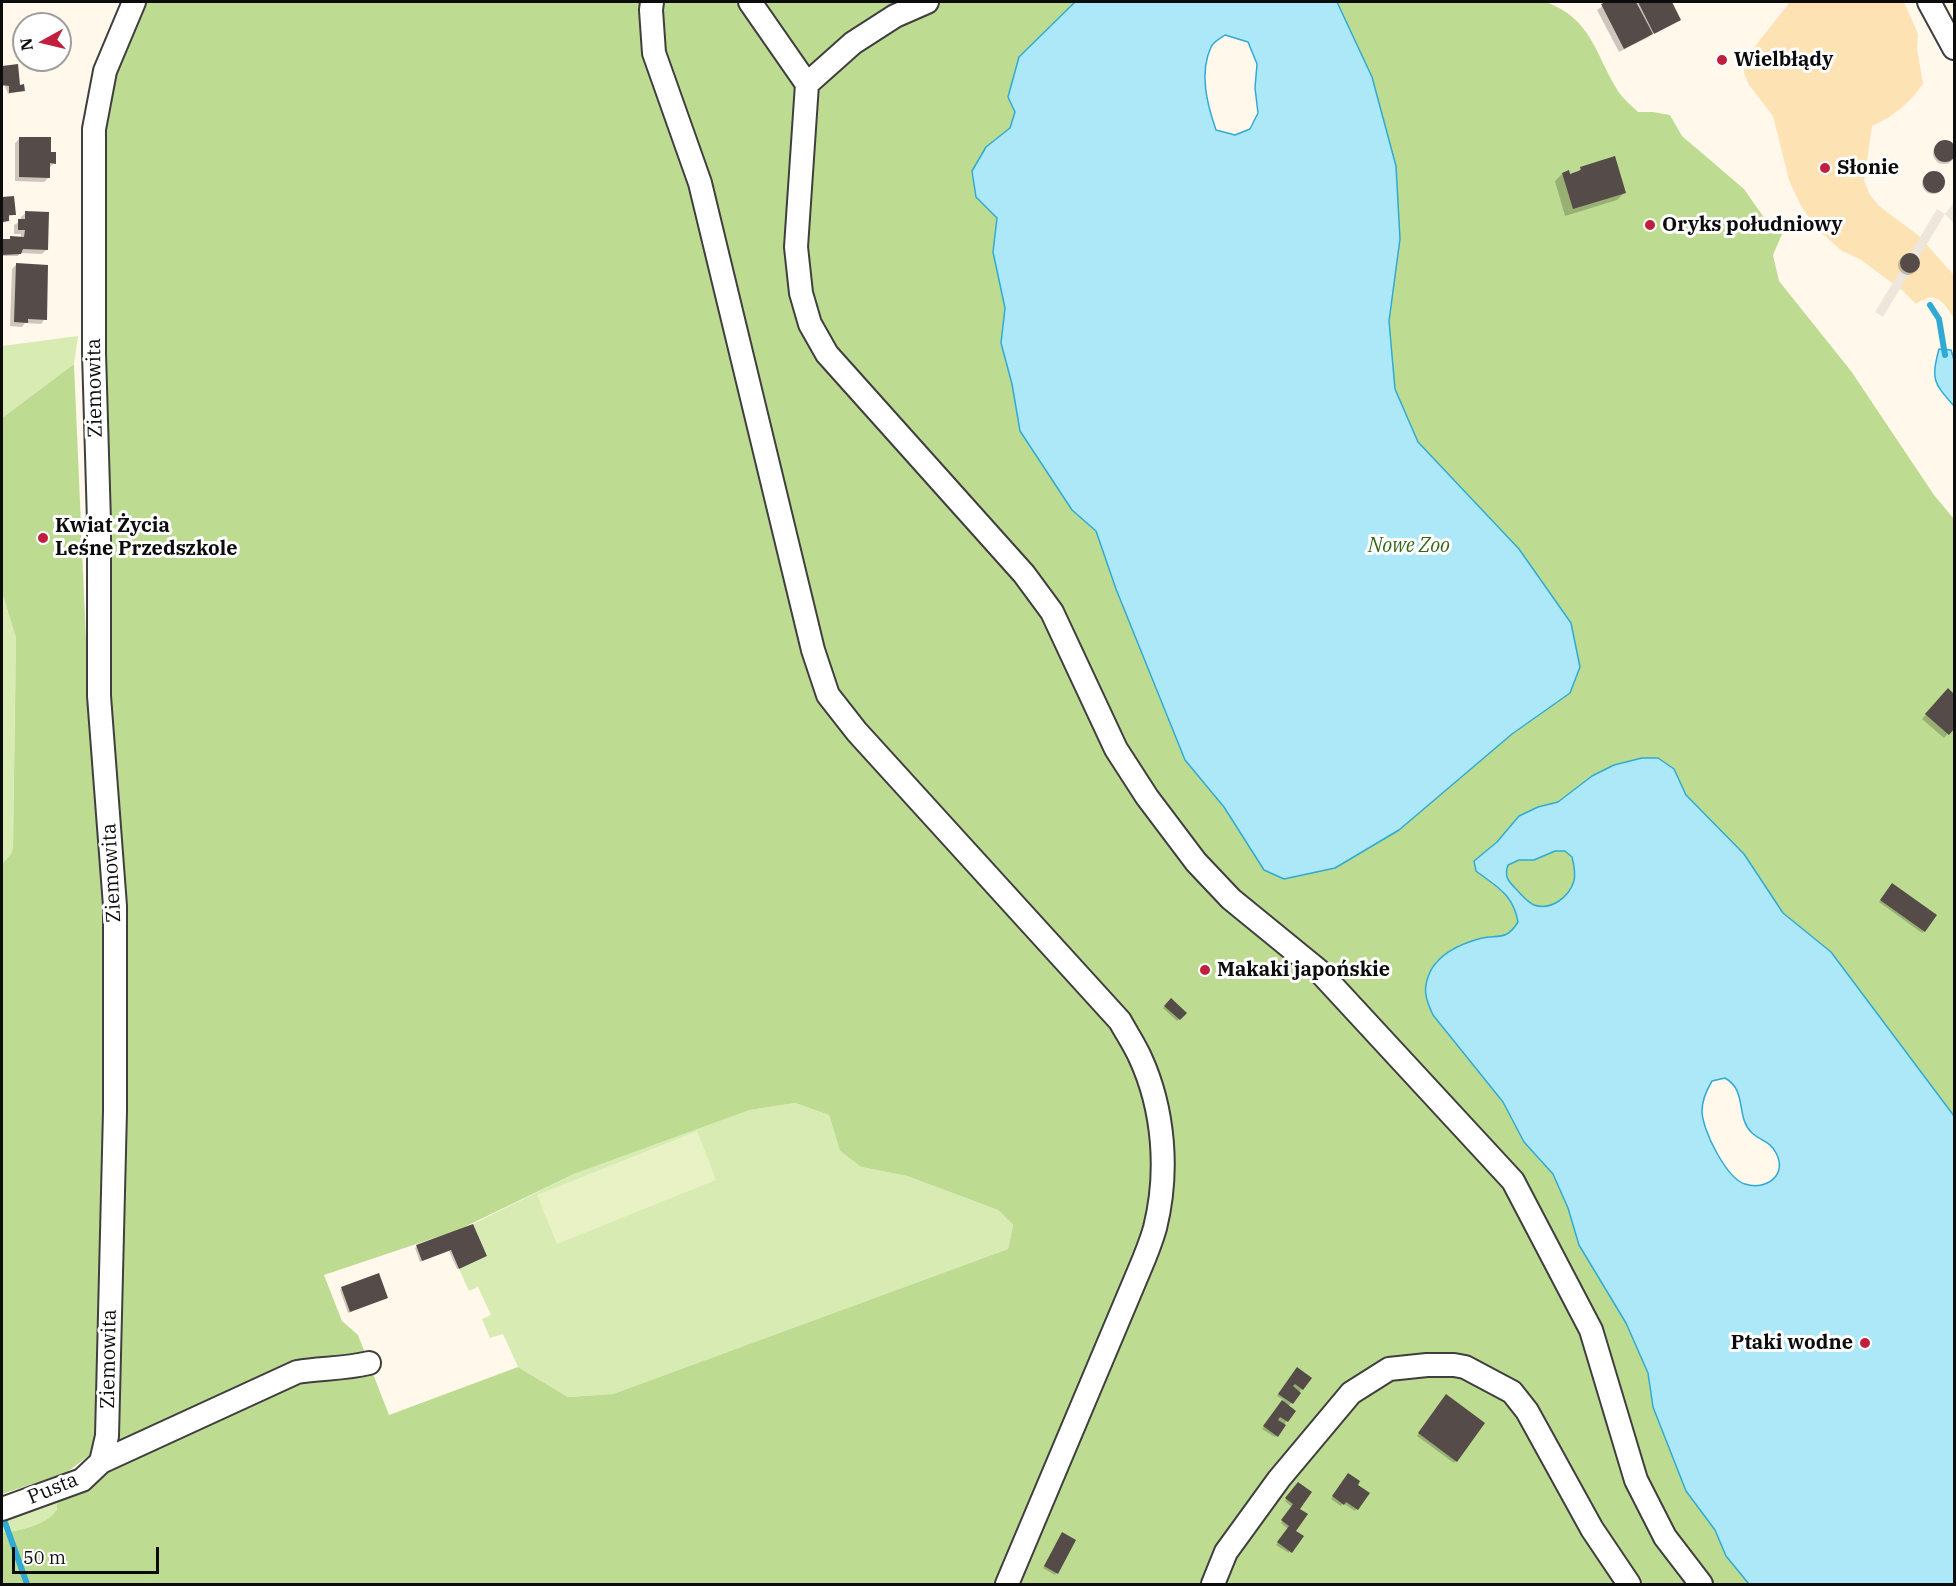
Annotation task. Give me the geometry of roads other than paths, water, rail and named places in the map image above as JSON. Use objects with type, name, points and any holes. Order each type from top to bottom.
[{"type":"street","name":"Ziemowita","points":[[100,1462],[107,1437],[115,1111],[115,906],[99,696],[99,522],[94,353],[94,129],[105,71],[134,2]]},
{"type":"street","points":[[652,2],[654,53],[700,183],[813,650],[828,695],[857,732],[1120,1021],[1140,1057],[1154,1094],[1161,1136],[1163,1179],[1155,1228],[1140,1271],[1007,1584]]},
{"type":"street","points":[[750,2],[807,84],[796,247],[801,293],[810,324],[827,354],[1024,574],[1053,612],[1116,749],[1147,797],[1196,862],[1231,899],[1318,970],[1513,1181],[1591,1330],[1636,1480],[1665,1537],[1701,1584]]},
{"type":"street","points":[[807,84],[853,43],[895,16],[927,2]]},
{"type":"street","points":[[1929,2],[1954,48]]},
{"type":"street","points":[[100,1462],[297,1372],[348,1368],[369,1363]]},
{"type":"street","points":[[1213,1584],[1226,1552],[1280,1479],[1351,1393],[1389,1369],[1454,1365],[1465,1367],[1512,1392],[1522,1405],[1592,1529],[1629,1584]]},
{"type":"street","name":"Pusta","points":[[2,1509],[82,1480],[100,1462]]},
{"type":"water","points":[[1075,2],[1337,2],[1372,77],[1396,166],[1400,239],[1389,321],[1395,389],[1418,442],[1519,549],[1571,623],[1580,667],[1570,693],[1512,734],[1399,830],[1335,868],[1284,879],[1264,870],[1224,807],[1185,760],[1116,589],[1096,531],[1072,510],[1020,431],[1012,384],[1001,343],[1005,308],[993,252],[997,218],[976,197],[972,171],[986,147],[1010,128],[1015,112],[1008,97],[1019,57]],"holes":[[[1225,35],[1248,42],[1257,64],[1255,88],[1258,113],[1250,129],[1235,135],[1216,130],[1207,99],[1205,67],[1212,45]]]},
{"type":"water","points":[[1939,349],[1951,350],[1954,360],[1954,406],[1936,380],[1935,368]]},
{"type":"water","points":[[1642,758],[1658,758],[1674,769],[1686,795],[1744,854],[1783,913],[1831,952],[1954,1116],[1954,1584],[1749,1584],[1726,1556],[1715,1530],[1686,1491],[1653,1407],[1648,1373],[1626,1323],[1579,1245],[1568,1208],[1553,1174],[1524,1142],[1503,1102],[1430,1009],[1426,998],[1426,982],[1431,970],[1441,958],[1467,943],[1507,934],[1518,922],[1516,912],[1508,898],[1476,871],[1474,861],[1497,842],[1519,816],[1538,807],[1558,802],[1592,776],[1614,765]],"holes":[[[1555,851],[1565,851],[1572,857],[1575,872],[1572,887],[1564,897],[1553,904],[1534,905],[1524,898],[1509,881],[1506,872],[1508,865],[1519,860],[1534,860]],[[1725,1078],[1737,1090],[1747,1127],[1771,1146],[1776,1153],[1779,1168],[1777,1174],[1767,1183],[1753,1186],[1738,1180],[1723,1164],[1706,1130],[1702,1111],[1705,1096],[1712,1081]]]},
{"type":"waterway","points":[[1930,305],[1939,319],[1945,355]]},
{"type":"waterway","points":[[2,1514],[27,1584]]},
{"type":"place","name":"Wielbłądy","points":[[1722,60]]},
{"type":"place","name":"Słonie","points":[[1825,168]]},
{"type":"place","name":"Oryks południowy","points":[[1650,225]]},
{"type":"place","name":"Kwiat Życia Leśne Przedszkole","points":[[43,538]]},
{"type":"place","name":"Makaki japońskie","points":[[1205,970]]},
{"type":"place","name":"Ptaki wodne","points":[[1865,1343]]},
{"type":"park label","name":"Nowe Zoo","points":[[1409,546]]}]
